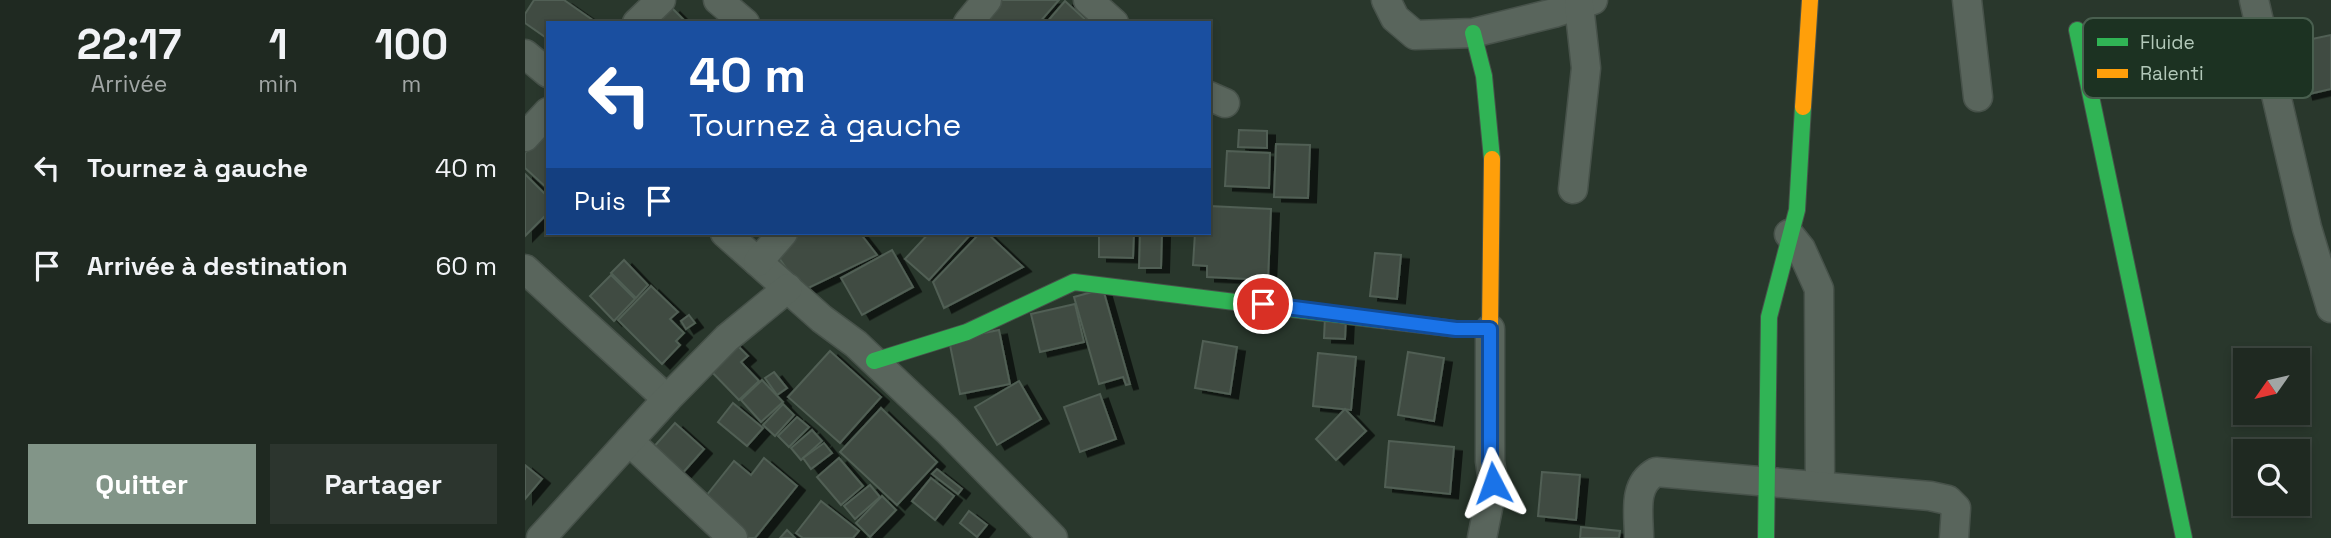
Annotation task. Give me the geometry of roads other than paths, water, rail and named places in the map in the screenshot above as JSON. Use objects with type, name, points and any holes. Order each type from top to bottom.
[{"type":"street","points":[[639,21],[661,0]]},
{"type":"street","points":[[718,0],[743,21]]},
{"type":"street","points":[[970,21],[988,0]]},
{"type":"street","points":[[1088,0],[1112,21]]},
{"type":"street","points":[[1386,0],[1395,18],[1415,35],[1473,33],[1586,2],[1586,68],[1573,189]]},
{"type":"street","points":[[1766,538],[1769,317],[1797,210],[1810,0]]},
{"type":"street","points":[[1968,0],[1978,97]]},
{"type":"street","points":[[2254,0],[2258,18]]},
{"type":"street","points":[[2077,30],[2083,58]]},
{"type":"street","points":[[1473,33],[1484,76],[1492,162],[1490,461],[1493,483],[1482,538]]},
{"type":"street","points":[[525,54],[546,71]]},
{"type":"street","points":[[2091,98],[2183,538]]},
{"type":"street","points":[[2277,98],[2307,228],[2331,308]]},
{"type":"street","points":[[525,137],[546,114]]},
{"type":"street","points":[[1789,234],[1801,249],[1819,289],[1819,486]]},
{"type":"street","points":[[727,235],[874,361],[947,430],[1052,538]]},
{"type":"street","points":[[758,262],[781,235]]},
{"type":"street","points":[[525,269],[667,399]]},
{"type":"street","points":[[874,361],[967,332],[1074,282],[1456,329],[1490,329]]},
{"type":"street","points":[[541,538],[667,399],[727,338],[788,288]]},
{"type":"street","points":[[629,441],[733,538]]},
{"type":"street","points":[[1639,538],[1639,490],[1647,477],[1656,472],[1930,496],[1948,500],[1956,508],[1954,538]]}]
